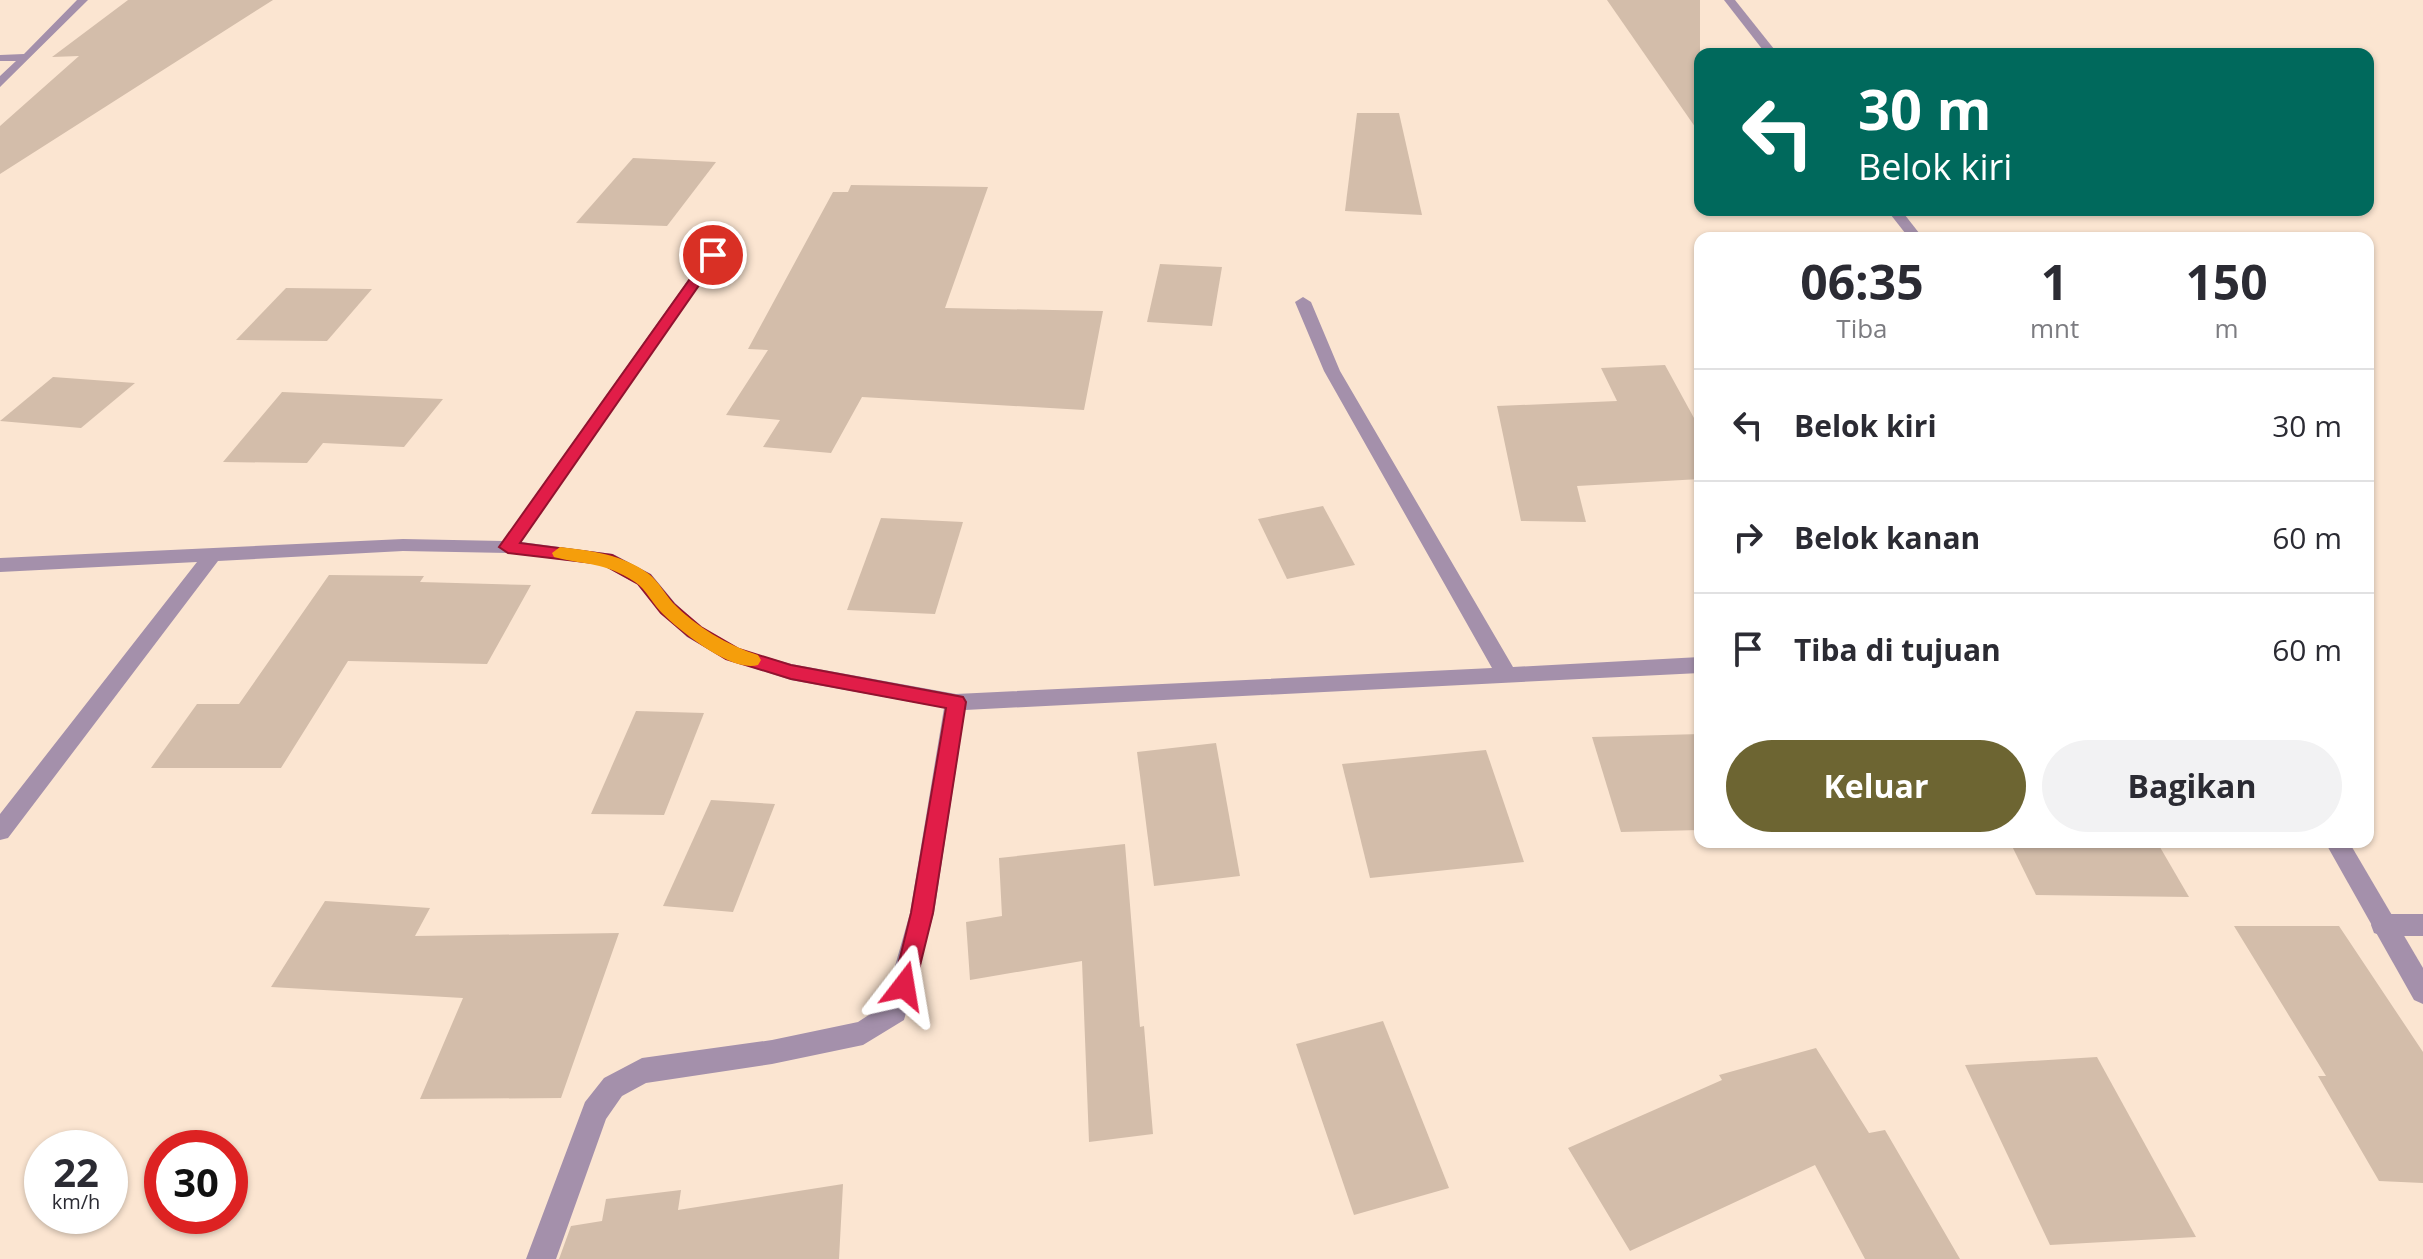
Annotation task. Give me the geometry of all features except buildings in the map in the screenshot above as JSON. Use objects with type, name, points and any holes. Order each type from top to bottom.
[{"type":"street","points":[[0,83],[83,0]]},
{"type":"street","points":[[1729,0],[1767,48]]},
{"type":"street","points":[[0,58],[27,57]]},
{"type":"street","points":[[1899,216],[1911,232]]},
{"type":"street","points":[[508,547],[730,231]]},
{"type":"street","points":[[1303,302],[1332,371],[1507,675]]},
{"type":"street","points":[[0,565],[403,545],[508,547],[606,559],[644,579],[668,608],[694,632],[732,654],[791,672],[956,702],[1694,665]]},
{"type":"street","points":[[0,831],[214,553]]},
{"type":"street","points":[[541,1259],[595,1111],[613,1087],[642,1071],[772,1052],[863,1033],[895,1012],[922,913],[956,702]]},
{"type":"street","points":[[2340,848],[2423,992]]},
{"type":"street","points":[[2383,925],[2423,925]]},
{"type":"slow traffic","points":[[560,553],[606,559],[644,579],[668,608],[694,632],[732,654],[752,660]]},
{"type":"route","points":[[713,255],[508,547],[606,559],[644,579],[668,608],[694,632],[732,654],[791,672],[956,702],[922,913],[904,986]]}]
